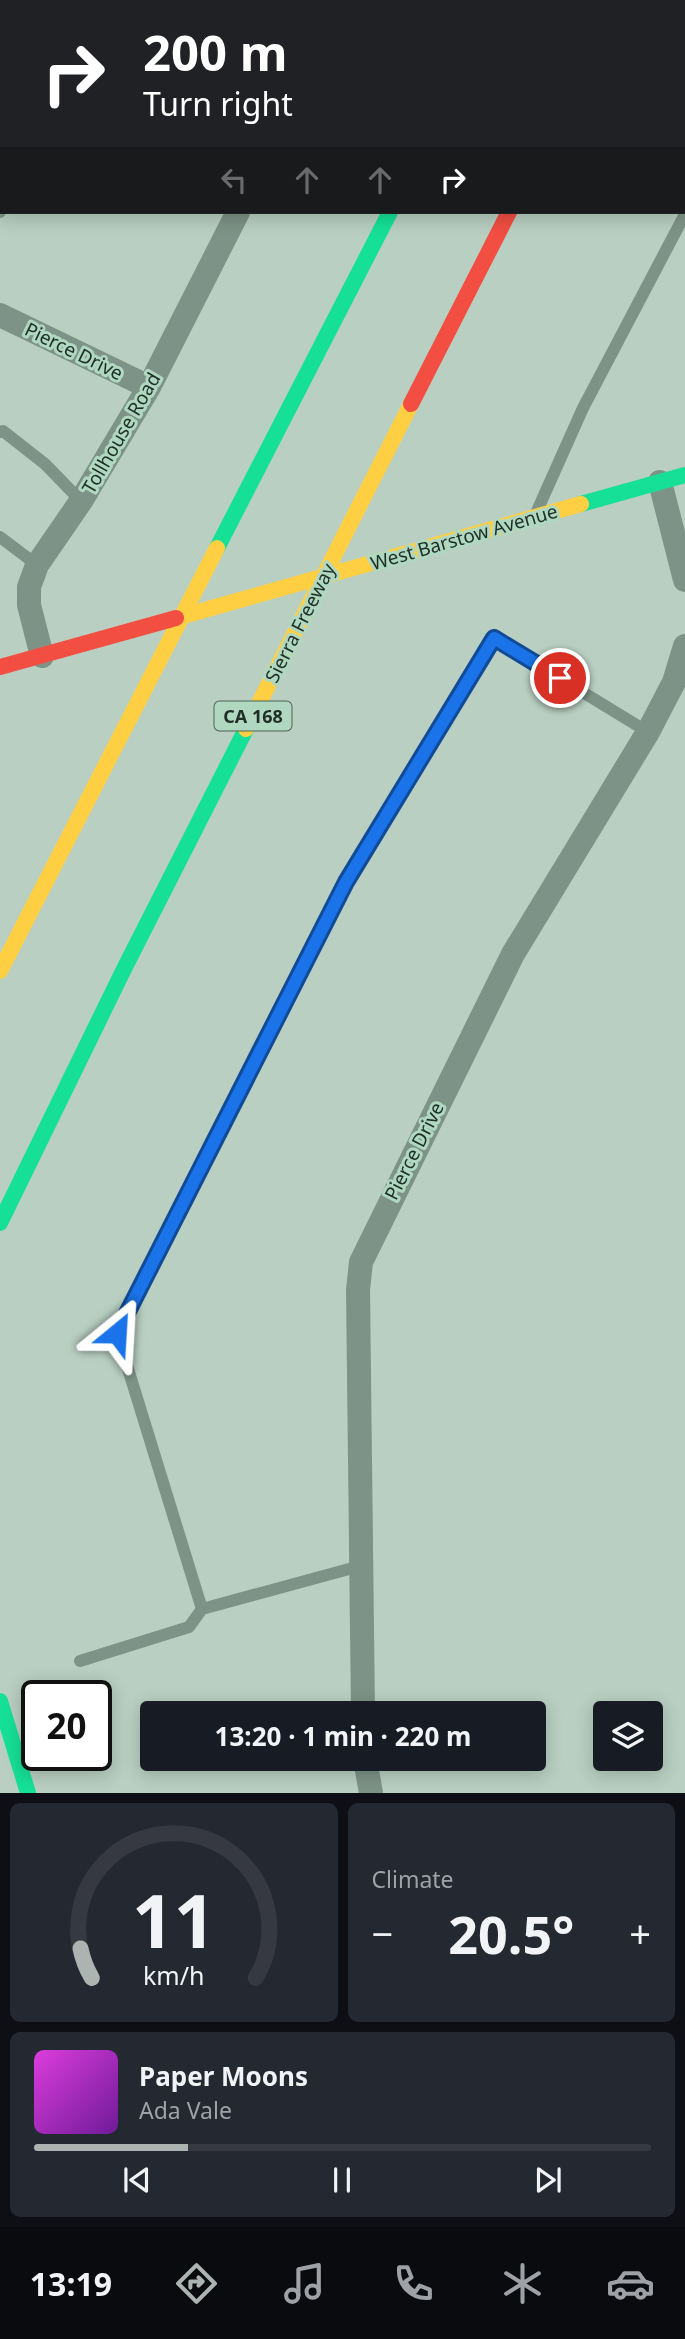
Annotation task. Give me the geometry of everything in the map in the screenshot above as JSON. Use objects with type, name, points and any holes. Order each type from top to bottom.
[{"type":"main road","points":[[0,971],[389,214]]},
{"type":"main road","name":"Sierra Freeway","points":[[0,1223],[124,969],[508,214]]},
{"type":"main road","name":"West Barstow Avenue","points":[[0,667],[685,475]]},
{"type":"main road","points":[[0,1701],[28,1793]]},
{"type":"street","name":"Tollhouse Road","points":[[42,656],[29,605],[29,587],[37,565],[81,501],[149,387],[237,214]]},
{"type":"street","name":"Pierce Drive","points":[[0,316],[149,387]]},
{"type":"street","points":[[660,482],[685,580]]},
{"type":"street","name":"Pierce Drive","points":[[363,1701],[358,1290],[361,1262],[513,954],[648,732],[674,682],[685,646]]},
{"type":"street","points":[[367,1771],[371,1793]]},
{"type":"lane","points":[[534,518],[583,408],[685,214]]},
{"type":"lane","points":[[0,432],[3,431],[45,464],[81,501]]},
{"type":"lane","points":[[0,537],[37,565]]},
{"type":"lane","points":[[202,1609],[117,1333],[135,1296],[346,882],[494,638],[648,732]]},
{"type":"lane","points":[[80,1661],[189,1627],[202,1609],[360,1566]]},
{"type":"traffic: fast","points":[[217,548],[389,214]]},
{"type":"traffic: fast","points":[[581,504],[685,475]]},
{"type":"traffic: fast","points":[[0,1223],[124,969],[246,729]]},
{"type":"traffic: fast","points":[[0,1701],[28,1793]]},
{"type":"traffic: slow","points":[[246,729],[411,404]]},
{"type":"traffic: slow","points":[[176,618],[581,504]]},
{"type":"traffic: slow","points":[[0,971],[217,548]]},
{"type":"traffic: jam","points":[[411,404],[508,214]]},
{"type":"traffic: jam","points":[[0,667],[176,618]]},
{"type":"route","points":[[117,1333],[346,882],[494,638],[560,678]]}]
